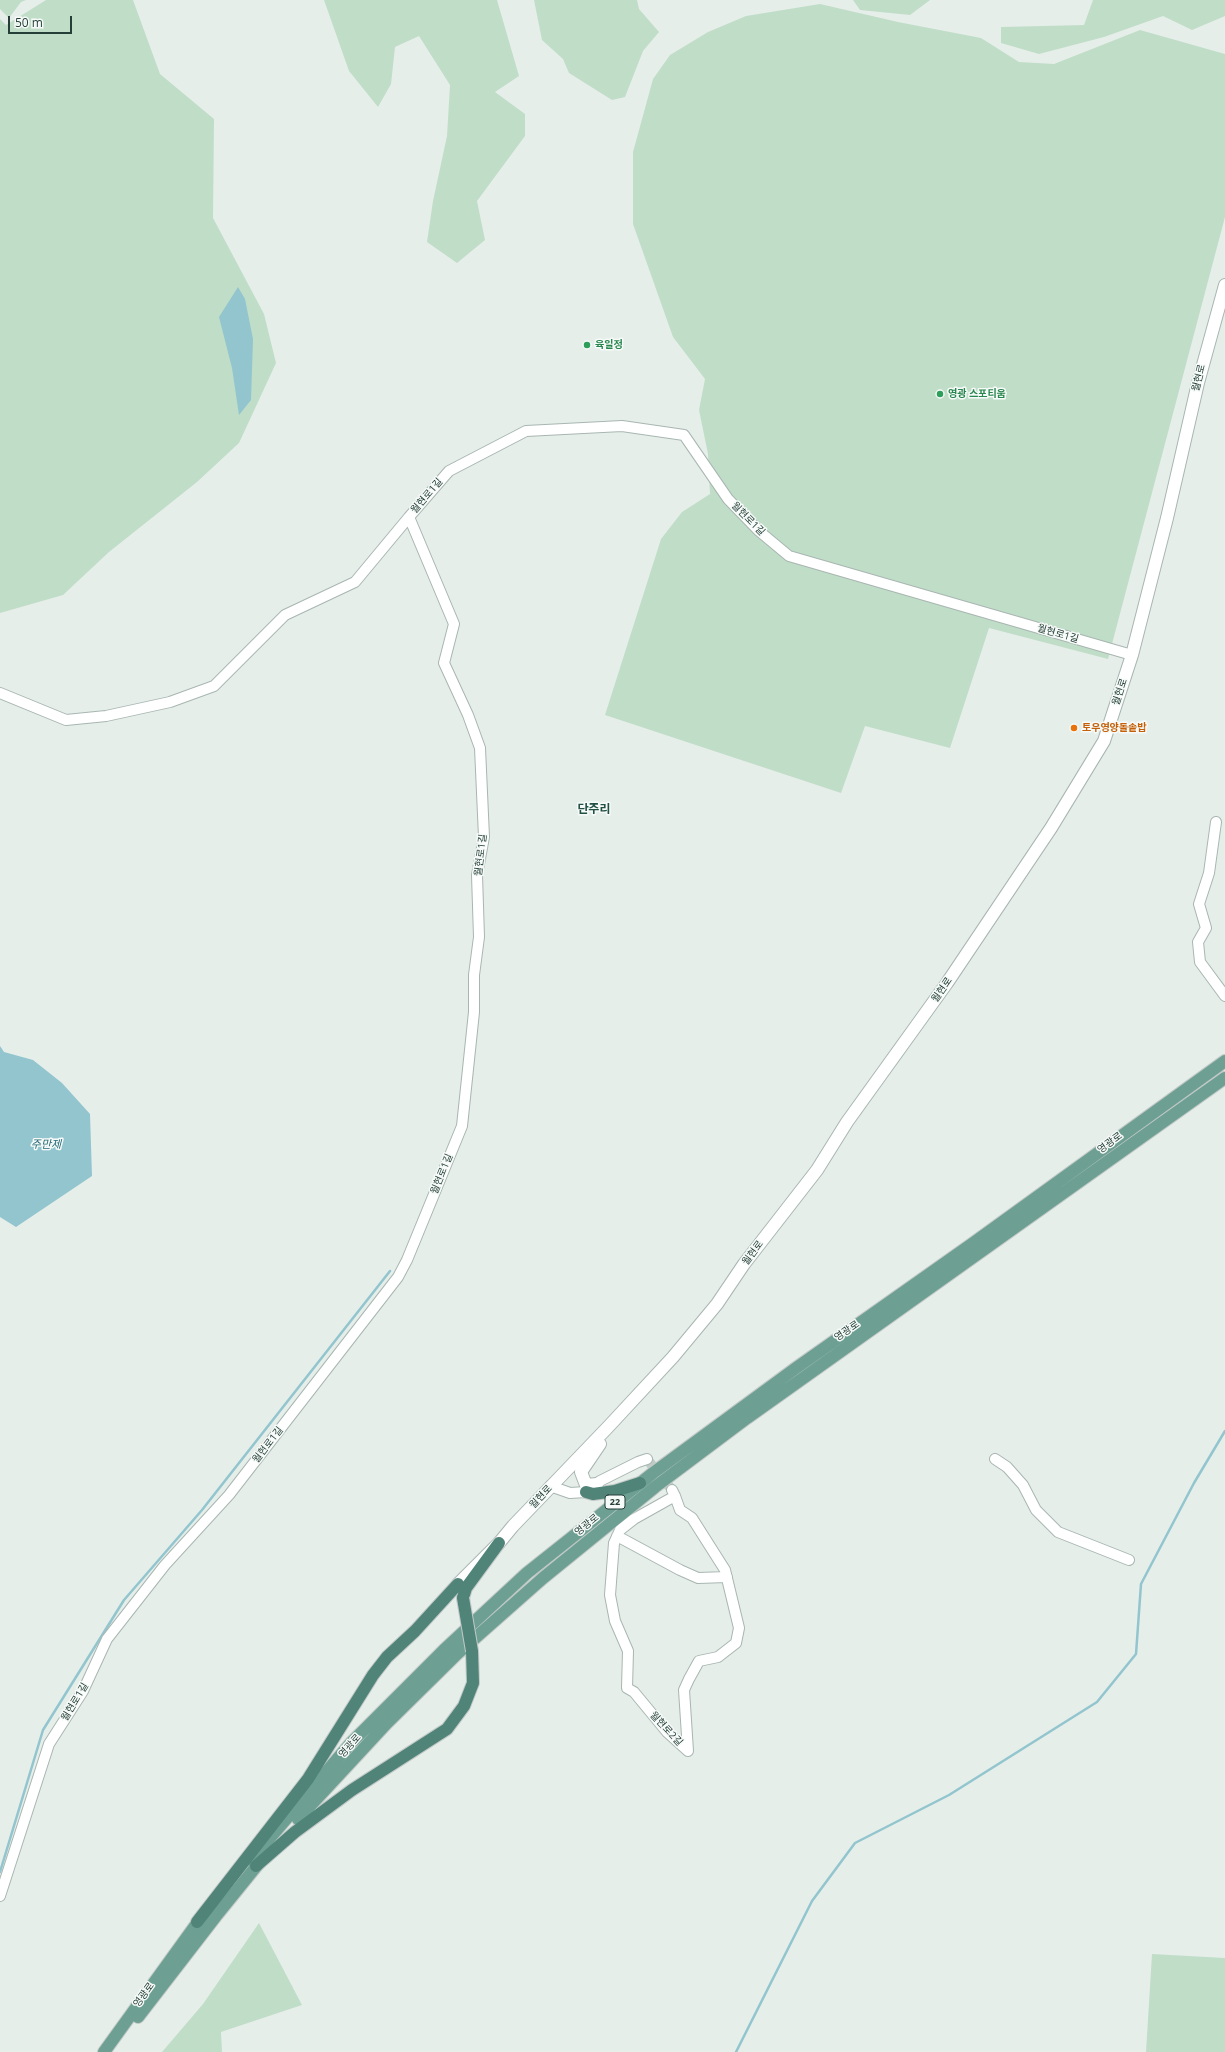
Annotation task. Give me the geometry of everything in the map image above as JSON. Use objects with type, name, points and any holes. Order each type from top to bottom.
[{"type":"highway","points":[[586,1492],[593,1494],[615,1491],[640,1483]]},
{"type":"highway","points":[[256,1866],[295,1832],[352,1790],[447,1729],[464,1706],[473,1683],[472,1651],[463,1598],[466,1588],[499,1543]]},
{"type":"highway","points":[[197,1922],[308,1780],[373,1676],[387,1657],[415,1630],[458,1584]]},
{"type":"main road","name":"영광로","points":[[104,2052],[197,1922],[293,1813],[351,1743],[434,1661],[528,1573],[640,1483],[796,1368],[972,1244],[1225,1061]]},
{"type":"main road","name":"영광로","points":[[113,2052],[188,1952],[256,1866],[341,1771],[429,1680],[497,1617],[661,1482],[747,1418],[1225,1078]]},
{"type":"street","name":"월현로","points":[[458,1584],[499,1543],[550,1486],[629,1405],[673,1357],[717,1304],[744,1264],[816,1170],[847,1122],[947,983],[1051,828],[1104,741],[1132,655],[1167,518],[1198,382],[1225,286]]},
{"type":"street","name":"월현로1길","points":[[0,1896],[49,1744],[83,1692],[107,1639],[165,1565],[229,1495],[398,1277],[407,1260],[462,1126],[474,1012],[474,975],[479,937],[477,875],[484,837],[480,748],[468,715],[444,664],[454,624],[409,517],[449,471],[526,431],[622,426],[684,435],[728,499],[759,532],[789,556],[1132,655]]},
{"type":"street","points":[[0,693],[66,720],[106,716],[170,702],[214,686],[285,615],[356,582],[409,517]]},
{"type":"street","points":[[1216,822],[1209,873],[1199,904],[1206,928],[1198,942],[1200,962],[1225,996]]},
{"type":"street","points":[[596,1484],[586,1485],[581,1472],[629,1405]]},
{"type":"street","points":[[550,1486],[570,1493],[586,1492],[596,1484],[638,1462],[647,1459]]},
{"type":"street","points":[[995,1459],[1007,1467],[1024,1484],[1036,1510],[1058,1532],[1129,1560]]},
{"type":"street","name":"월현로2길","points":[[673,1493],[680,1510],[692,1518],[725,1570],[739,1628],[736,1643],[718,1657],[699,1660],[684,1690],[688,1751],[667,1732],[634,1692],[627,1688],[628,1651],[615,1621],[610,1595],[614,1543],[617,1536],[620,1530],[634,1519],[673,1493]]},
{"type":"street","points":[[617,1536],[698,1578],[727,1577]]},
{"type":"green space","points":[[0,0],[26,0],[21,2],[9,18],[0,9]]},
{"type":"green space","points":[[46,0],[133,0],[160,74],[214,119],[213,218],[264,314],[276,363],[239,443],[197,482],[109,552],[63,595],[0,613],[0,19],[6,25]]},
{"type":"green space","points":[[324,0],[497,0],[519,76],[495,92],[525,114],[525,136],[477,201],[485,240],[457,263],[427,242],[433,201],[447,136],[450,85],[419,36],[395,47],[391,84],[378,107],[349,71]]},
{"type":"green space","points":[[534,0],[637,0],[639,9],[659,32],[643,51],[625,97],[612,100],[569,73],[563,59],[542,40]]},
{"type":"green space","points":[[853,0],[930,0],[910,15],[860,10]]},
{"type":"green space","points":[[1093,0],[1225,0],[1225,16],[1192,30],[1163,16],[1104,37],[1039,54],[1001,43],[1001,27],[1084,25]]},
{"type":"green space","name":"영광 스포티움","points":[[820,4],[898,22],[981,38],[1019,62],[1054,64],[1140,30],[1225,54],[1225,217],[1108,659],[989,628],[950,748],[865,726],[841,793],[605,715],[661,539],[682,512],[710,494],[708,454],[699,410],[705,379],[673,337],[633,224],[633,152],[653,79],[670,55],[708,32],[746,16]]},
{"type":"green space","points":[[259,1923],[302,2005],[221,2032],[222,2052],[162,2052],[203,2004]]},
{"type":"green space","points":[[1152,1954],[1225,1958],[1225,2052],[1146,2052]]},
{"type":"water","points":[[238,287],[245,299],[253,339],[251,400],[239,415],[232,368],[219,317]]},
{"type":"water","name":"주만제","points":[[0,1046],[4,1052],[33,1060],[62,1083],[90,1114],[92,1176],[16,1227],[0,1217]]},
{"type":"waterway","points":[[0,1872],[43,1730],[124,1600],[202,1510],[390,1271]]},
{"type":"waterway","points":[[736,2052],[812,1901],[855,1843],[949,1795],[1097,1702],[1136,1654],[1141,1584],[1194,1483],[1225,1431]]},
{"type":"tunnel","points":[[647,1459],[672,1490]]},
{"type":"place","name":"육일정","points":[[587,345]]},
{"type":"place","name":"영광 스포티움","points":[[940,394]]},
{"type":"place","name":"토우영양돌솥밥","points":[[1074,728]]},
{"type":"district","name":"단주리","points":[[594,810]]}]
